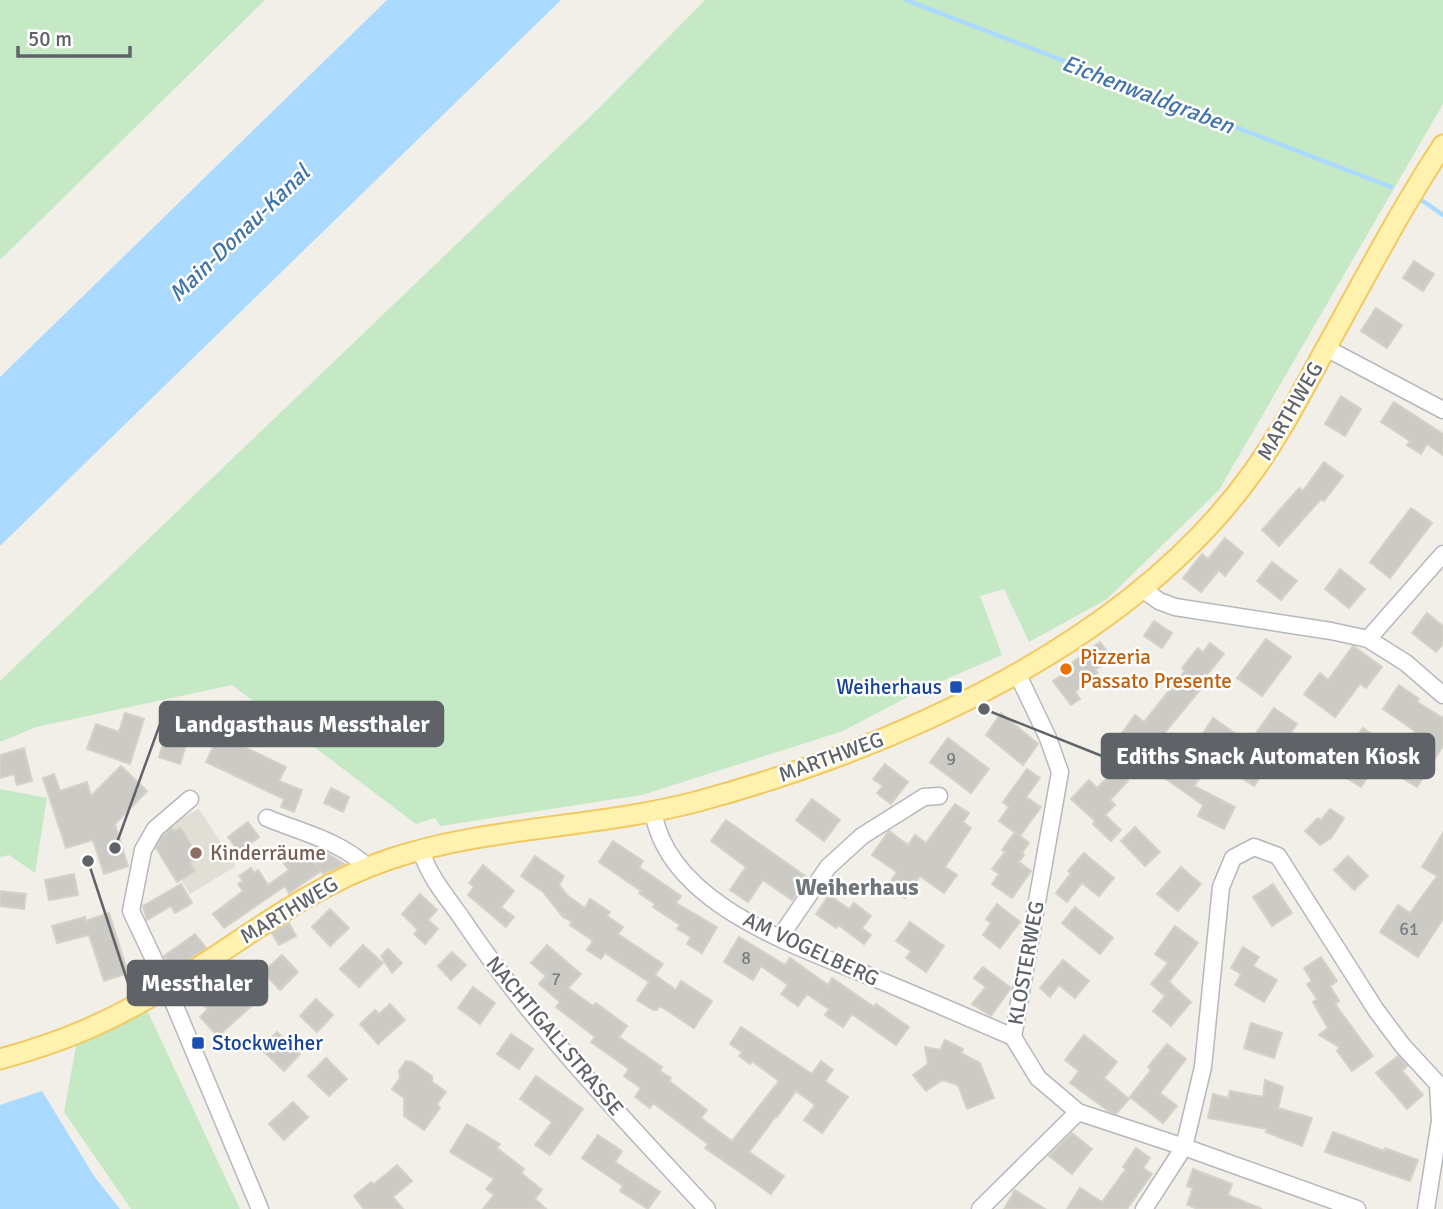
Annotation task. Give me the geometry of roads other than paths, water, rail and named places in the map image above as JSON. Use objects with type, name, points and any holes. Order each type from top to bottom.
[{"type":"main road","name":"MARTHWEG","points":[[0,1059],[85,1032],[167,987],[320,889],[368,867],[421,850],[653,811],[735,790],[848,752],[924,721],[1017,673],[1099,620],[1141,588],[1194,540],[1244,484],[1280,431],[1403,210],[1443,145]]},
{"type":"street","points":[[1326,348],[1443,410]]},
{"type":"street","points":[[1368,639],[1443,554]]},
{"type":"street","points":[[1141,588],[1159,601],[1175,607],[1368,639],[1406,663],[1443,695]]},
{"type":"street","name":"KLOSTERWEG","points":[[1017,673],[1048,737],[1060,772],[1013,1037],[1038,1078],[1078,1112],[1184,1147],[1315,1202],[1357,1209]]},
{"type":"street","points":[[780,937],[828,867],[862,835],[924,797],[939,796]]},
{"type":"street","points":[[190,799],[155,828],[142,850],[131,911],[167,987],[260,1209]]},
{"type":"street","name":"AM VOGELBERG","points":[[653,811],[659,837],[688,877],[721,905],[780,937],[1013,1037]]},
{"type":"street","points":[[267,818],[340,848],[368,867]]},
{"type":"street","points":[[1144,1209],[1184,1147],[1203,1067],[1222,887],[1233,858],[1254,847],[1278,856],[1376,1010],[1402,1045],[1440,1084],[1440,1121],[1426,1209]]},
{"type":"street","name":"NACHTIGALLSTRASSE","points":[[421,850],[438,885],[490,960],[602,1097],[707,1209]]},
{"type":"street","points":[[980,1209],[1078,1112]]},
{"type":"water","name":"Main-Donau-Kanal","points":[[387,0],[561,0],[0,546],[0,377]]},
{"type":"water","points":[[42,1091],[94,1176],[120,1209],[0,1209],[0,1105]]},
{"type":"waterway","name":"Eichenwaldgraben","points":[[906,0],[1391,187]]},
{"type":"waterway","name":"Eichenwaldgraben","points":[[1423,201],[1443,215]]},
{"type":"place","name":"Pizzeria Passato Presente","points":[[1066,669]]},
{"type":"place","name":"Weiherhaus","points":[[956,687]]},
{"type":"place","name":"Ediths Snack Automaten Kiosk","points":[[984,709]]},
{"type":"place","name":"Landgasthaus Messthaler","points":[[115,848]]},
{"type":"place","name":"Kinderräume","points":[[196,853]]},
{"type":"place","name":"Messthaler","points":[[88,861]]},
{"type":"place","name":"Stockweiher","points":[[198,1043]]},
{"type":"district","name":"Weiherhaus","points":[[857,887]]}]
